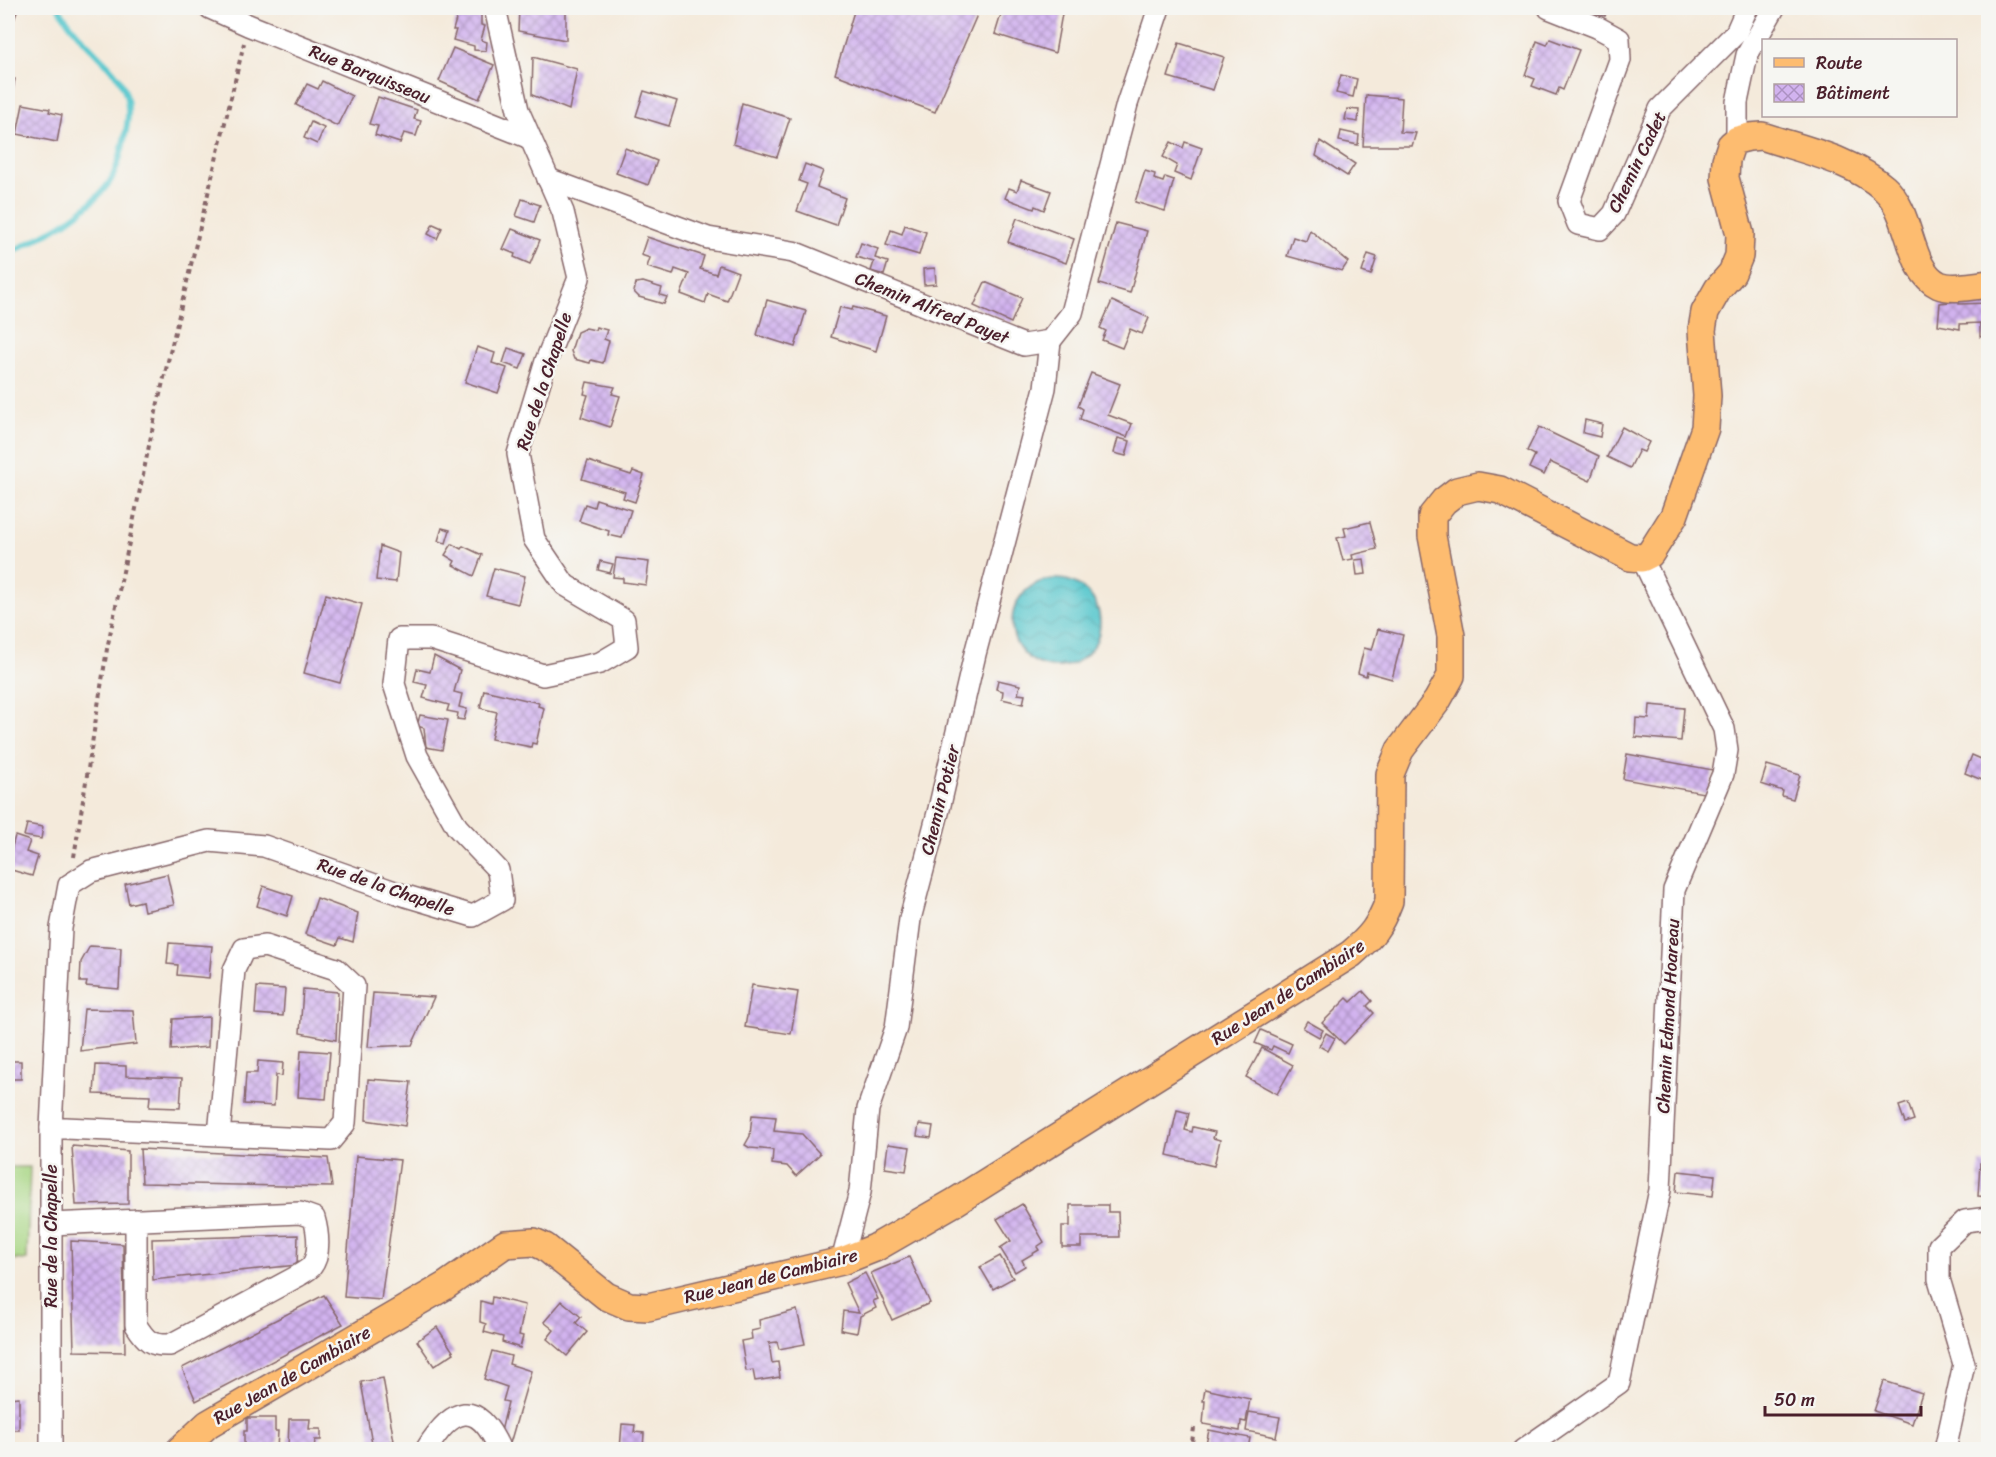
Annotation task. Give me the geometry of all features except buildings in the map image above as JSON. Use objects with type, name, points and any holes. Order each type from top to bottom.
[{"type":"main road","points":[[1642,558],[1650,554],[1674,516],[1705,428],[1707,396],[1702,330],[1705,312],[1718,289],[1732,273],[1739,256],[1740,234],[1725,178],[1726,159],[1731,145],[1737,140],[1762,136],[1840,162],[1866,175],[1885,189],[1900,207],[1922,272],[1940,285],[1965,287],[1989,284]]},
{"type":"main road","name":"Rue Jean de Cambiaire","points":[[180,1449],[208,1424],[445,1286],[505,1245],[534,1242],[545,1247],[606,1296],[629,1306],[648,1307],[842,1261],[875,1248],[955,1202],[1351,954],[1372,936],[1383,918],[1389,901],[1390,774],[1400,750],[1437,702],[1451,676],[1451,636],[1432,536],[1432,516],[1444,501],[1457,491],[1478,486],[1500,490],[1617,552],[1630,557],[1642,558]]},
{"type":"street","name":"Rue Barquisseau","points":[[210,8],[248,26],[530,138]]},
{"type":"street","name":"Rue de la Chapelle","points":[[51,1449],[51,1128],[61,928],[69,885],[91,871],[209,841],[264,846],[406,896],[473,916],[502,900],[498,870],[457,826],[417,756],[394,684],[399,639],[431,639],[543,675],[600,663],[627,647],[624,620],[566,585],[534,540],[518,454],[546,361],[579,278],[562,212],[518,110],[495,8]]},
{"type":"street","points":[[1050,341],[1072,313],[1126,104],[1159,8]]},
{"type":"street","name":"Chemin Cadet","points":[[1549,8],[1597,27],[1619,39],[1620,60],[1569,201],[1578,224],[1600,229],[1614,214],[1660,110],[1736,33],[1747,8]]},
{"type":"street","points":[[1737,140],[1737,102],[1748,55],[1774,8]]},
{"type":"street","name":"Chemin Alfred Payet","points":[[548,179],[708,238],[793,252],[1024,345],[1050,341]]},
{"type":"street","name":"Chemin Potier","points":[[842,1261],[860,1192],[868,1109],[896,1028],[910,919],[939,809],[975,654],[1045,388],[1050,341]]},
{"type":"street","name":"Chemin Edmond Hoareau","points":[[1523,1449],[1619,1383],[1660,1190],[1674,890],[1723,774],[1727,750],[1725,729],[1642,558]]},
{"type":"street","points":[[51,1128],[331,1140],[345,1123],[354,986],[336,969],[266,946],[244,950],[234,970],[219,1135]]},
{"type":"street","points":[[51,1224],[136,1220],[300,1213],[314,1218],[318,1232],[317,1249],[312,1266],[298,1276],[170,1345],[157,1346],[144,1338],[136,1325],[136,1220]]},
{"type":"street","points":[[1945,1449],[1964,1364],[1939,1279],[1939,1245],[1965,1221],[1989,1218]]},
{"type":"street","points":[[426,1449],[435,1434],[447,1421],[459,1414],[474,1416],[491,1429],[500,1449]]},
{"type":"path","points":[[69,885],[107,649],[157,407],[248,26]]},
{"type":"path","points":[[1191,1449],[1194,1428]]},
{"type":"green space","points":[[8,1167],[30,1167],[27,1260],[8,1259]]},
{"type":"water","points":[[1047,579],[1065,579],[1081,586],[1093,598],[1100,614],[1100,632],[1093,648],[1081,660],[1065,667],[1047,667],[1031,660],[1019,648],[1012,632],[1012,614],[1019,598],[1031,586]]},
{"type":"waterway","points":[[8,254],[63,224],[99,195],[114,173],[126,133],[128,103],[121,82],[112,69],[75,30],[59,8]]}]
